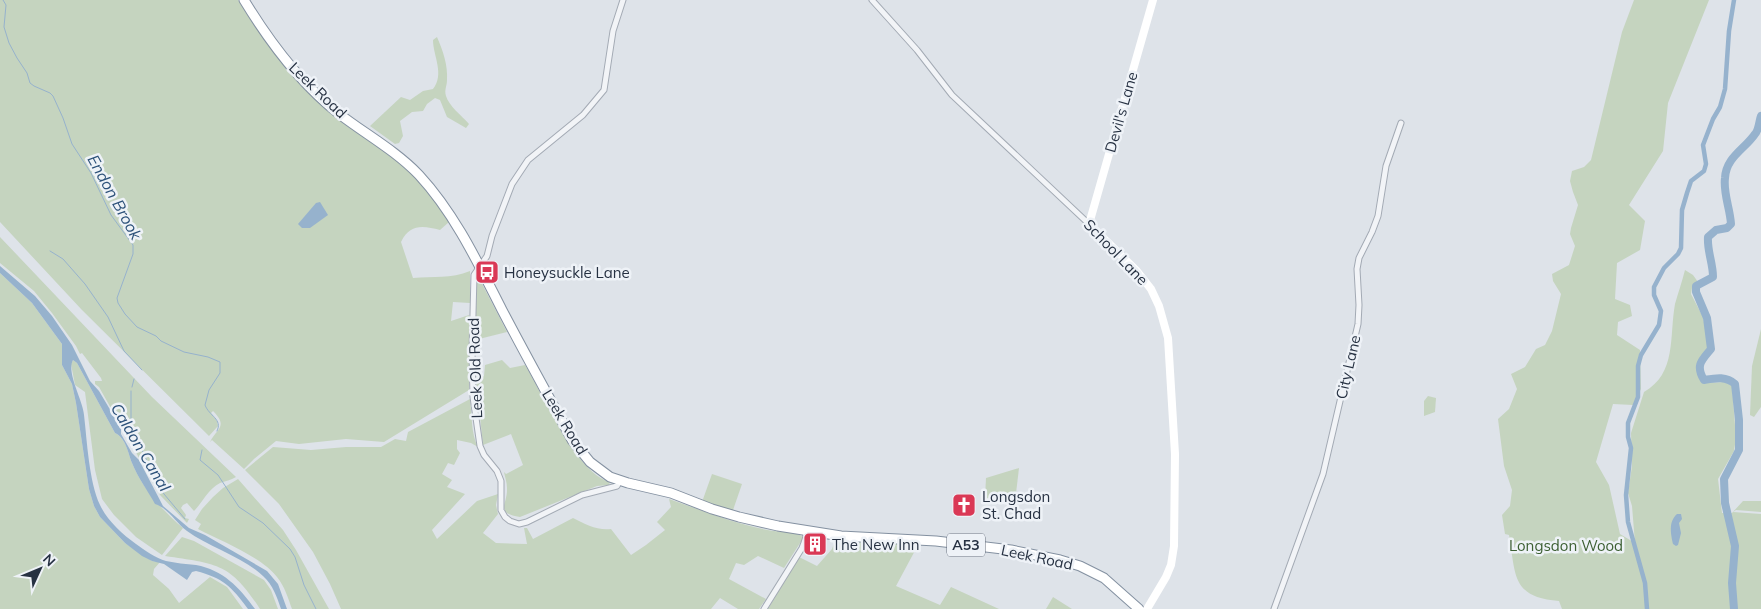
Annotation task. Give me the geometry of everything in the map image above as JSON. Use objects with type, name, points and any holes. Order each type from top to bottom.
[{"type":"highway","name":"Leek Road","points":[[244,0],[270,40],[306,83],[338,113],[403,159],[420,176],[454,221],[572,440],[600,471],[620,481],[671,493],[739,518],[806,531],[842,536],[936,541],[1011,550],[1060,560],[1080,566],[1104,578],[1139,609]]},
{"type":"street","points":[[479,266],[487,256],[492,236],[512,184],[528,160],[583,115],[604,90],[613,31],[623,0]]},
{"type":"street","name":"School Lane","points":[[872,0],[952,95],[1136,270],[1151,289],[1159,306],[1168,338],[1175,454],[1174,546],[1172,565],[1147,609]]},
{"type":"street","name":"Devil's Lane","points":[[1089,224],[1153,0]]},
{"type":"street","name":"City Lane","points":[[1274,609],[1323,474],[1358,324],[1357,269],[1359,258],[1378,216],[1386,166],[1401,122]]},
{"type":"street","name":"Leek Old Road","points":[[479,266],[474,275],[473,397],[480,446],[484,455],[497,471],[501,481],[501,510],[505,517],[519,524],[527,522],[582,495],[617,486],[620,481]]},
{"type":"street","points":[[764,609],[802,548],[806,540],[806,531]]},
{"type":"green space","points":[[0,0],[238,0],[270,47],[307,91],[335,117],[406,168],[429,193],[449,222],[440,230],[423,227],[413,229],[401,242],[413,278],[449,276],[470,271],[470,303],[453,302],[451,321],[469,315],[469,390],[384,442],[346,439],[299,444],[276,441],[244,469],[212,440],[210,442],[220,428],[221,424],[218,416],[213,411],[211,413],[218,426],[209,436],[82,310],[0,222]]},
{"type":"green space","name":"Longsdon Wood","points":[[1634,0],[1709,0],[1668,103],[1663,151],[1629,205],[1645,221],[1640,250],[1617,263],[1615,299],[1630,305],[1632,316],[1618,322],[1617,335],[1640,350],[1641,389],[1633,405],[1613,404],[1596,462],[1609,485],[1620,534],[1635,543],[1632,506],[1628,493],[1632,466],[1631,433],[1644,392],[1655,384],[1667,365],[1675,304],[1685,270],[1693,275],[1698,282],[1692,288],[1691,294],[1703,317],[1709,348],[1697,364],[1697,373],[1707,382],[1727,382],[1732,386],[1736,438],[1734,451],[1718,479],[1722,513],[1732,513],[1743,501],[1761,501],[1761,512],[1736,510],[1733,512],[1761,514],[1761,609],[1562,609],[1559,601],[1543,599],[1532,595],[1524,589],[1515,572],[1509,535],[1505,534],[1502,515],[1510,506],[1512,490],[1504,466],[1498,419],[1509,409],[1517,389],[1511,374],[1525,367],[1536,349],[1545,345],[1552,331],[1561,294],[1553,281],[1552,274],[1569,265],[1575,246],[1570,234],[1578,205],[1570,181],[1572,171],[1584,167],[1591,160],[1622,32]]},
{"type":"green space","points":[[437,37],[447,69],[446,96],[452,107],[469,124],[466,128],[447,117],[440,100],[435,98],[427,104],[423,111],[412,112],[400,121],[403,136],[399,143],[395,144],[370,126],[401,97],[410,100],[423,91],[433,89],[438,77],[438,65],[433,46],[433,40]]},
{"type":"green space","points":[[0,237],[152,397],[236,477],[216,486],[194,511],[187,503],[183,505],[181,508],[186,515],[185,518],[189,519],[187,523],[160,495],[99,387],[95,384],[95,381],[102,381],[101,378],[82,353],[80,354],[52,313],[34,291],[0,263]]},
{"type":"green space","points":[[0,273],[32,303],[62,344],[62,365],[72,384],[89,489],[94,506],[100,517],[125,543],[152,561],[160,562],[154,569],[153,575],[169,589],[179,603],[210,577],[227,587],[243,609],[0,609]]},
{"type":"green space","points":[[479,278],[507,332],[475,340],[477,279]]},
{"type":"green space","points":[[1761,329],[1761,407],[1754,417],[1750,415],[1752,366]]},
{"type":"green space","points":[[73,360],[77,363],[115,433],[122,438],[141,481],[161,507],[183,528],[162,555],[136,537],[114,515],[102,499],[95,470],[85,392],[75,385],[71,364]]},
{"type":"green space","points":[[502,360],[510,368],[525,365],[573,449],[597,476],[610,482],[609,485],[597,486],[520,517],[507,513],[504,507],[507,488],[504,472],[506,474],[523,465],[511,434],[483,445],[476,378],[484,376],[485,365]]},
{"type":"green space","points":[[1428,396],[1436,398],[1435,412],[1424,416],[1424,401]]},
{"type":"green space","points":[[470,399],[473,430],[478,447],[471,443],[457,440],[457,449],[460,453],[454,465],[448,463],[442,474],[452,480],[447,487],[465,494],[432,530],[437,539],[477,501],[498,494],[496,505],[498,514],[483,533],[496,543],[527,544],[524,528],[527,528],[533,539],[573,518],[596,528],[611,529],[631,555],[665,530],[657,522],[671,507],[669,499],[746,525],[797,534],[803,537],[802,540],[784,568],[758,556],[744,565],[736,563],[729,579],[766,599],[759,609],[738,609],[720,598],[711,609],[341,609],[313,552],[279,504],[245,470],[273,447],[311,450],[381,447],[395,439],[406,441],[408,432]]},
{"type":"green space","points":[[1019,468],[1015,502],[985,498],[986,478]]},
{"type":"green space","points":[[712,474],[742,484],[732,513],[702,502]]},
{"type":"green space","points":[[238,479],[283,530],[329,609],[292,609],[277,577],[262,563],[241,550],[198,529],[201,524],[195,520],[202,509],[223,488]]},
{"type":"green space","points":[[182,537],[194,541],[264,580],[271,590],[278,609],[260,609],[240,582],[221,568],[198,561],[165,556]]},
{"type":"green space","points":[[835,541],[918,545],[896,586],[940,605],[951,587],[999,609],[768,609],[799,557],[817,566],[832,549]]},
{"type":"green space","points":[[1053,597],[1072,609],[1046,609]]},
{"type":"water","points":[[320,202],[328,215],[310,228],[302,228],[298,224],[316,203]]},
{"type":"water","points":[[0,266],[35,296],[52,316],[72,345],[90,381],[99,391],[121,428],[121,434],[132,453],[139,460],[163,506],[189,528],[205,535],[267,571],[278,584],[287,609],[281,609],[269,583],[263,576],[237,558],[187,531],[168,512],[155,504],[134,469],[122,438],[115,433],[77,363],[73,360],[71,365],[73,379],[83,409],[93,485],[100,505],[107,516],[125,536],[154,556],[166,561],[206,567],[222,575],[243,594],[255,609],[248,609],[237,594],[220,580],[196,571],[192,572],[187,580],[164,564],[142,556],[125,543],[100,517],[94,506],[89,489],[72,384],[62,365],[62,344],[32,303],[0,273]]},
{"type":"water","points":[[1677,514],[1681,514],[1682,519],[1679,523],[1681,533],[1678,545],[1676,546],[1673,544],[1671,528],[1672,521]]},
{"type":"waterway","name":"Endon Brook","points":[[3,0],[6,5],[4,27],[9,43],[27,73],[30,83],[53,96],[72,144],[91,173],[111,215],[133,245],[133,254],[117,298],[118,303],[137,327],[156,336],[161,341],[184,352],[208,357],[220,362],[220,373],[209,390],[205,405],[217,420],[217,431]]},
{"type":"waterway","points":[[1647,609],[1645,583],[1628,522],[1626,495],[1631,448],[1628,437],[1628,423],[1638,397],[1638,366],[1641,355],[1659,325],[1661,311],[1654,295],[1654,287],[1664,268],[1678,254],[1681,248],[1682,210],[1691,181],[1704,171],[1706,164],[1703,145],[1720,107],[1725,89],[1729,31],[1734,0]]},
{"type":"waterway","points":[[1734,609],[1732,583],[1735,546],[1725,503],[1724,479],[1739,450],[1739,420],[1735,384],[1732,381],[1717,378],[1704,380],[1701,375],[1701,363],[1711,349],[1707,318],[1696,292],[1696,286],[1713,277],[1708,237],[1716,230],[1727,228],[1731,224],[1725,189],[1726,171],[1732,159],[1756,132],[1761,116]]},
{"type":"waterway","points":[[50,251],[63,259],[85,284],[108,317],[124,351],[142,370]]},
{"type":"waterway","points":[[132,387],[134,379]]},
{"type":"waterway","name":"Caldon Canal","points":[[131,391],[131,420],[135,434],[153,475],[164,494],[185,519]]},
{"type":"waterway","name":"Endon Brook","points":[[202,450],[200,460],[218,475],[239,507],[263,523],[290,549],[316,609]]},
{"type":"place","name":"Honeysuckle Lane","points":[[487,272]]},
{"type":"place","name":"Longsdon St. Chad","points":[[964,505]]},
{"type":"place","name":"The New Inn","points":[[815,544]]}]
